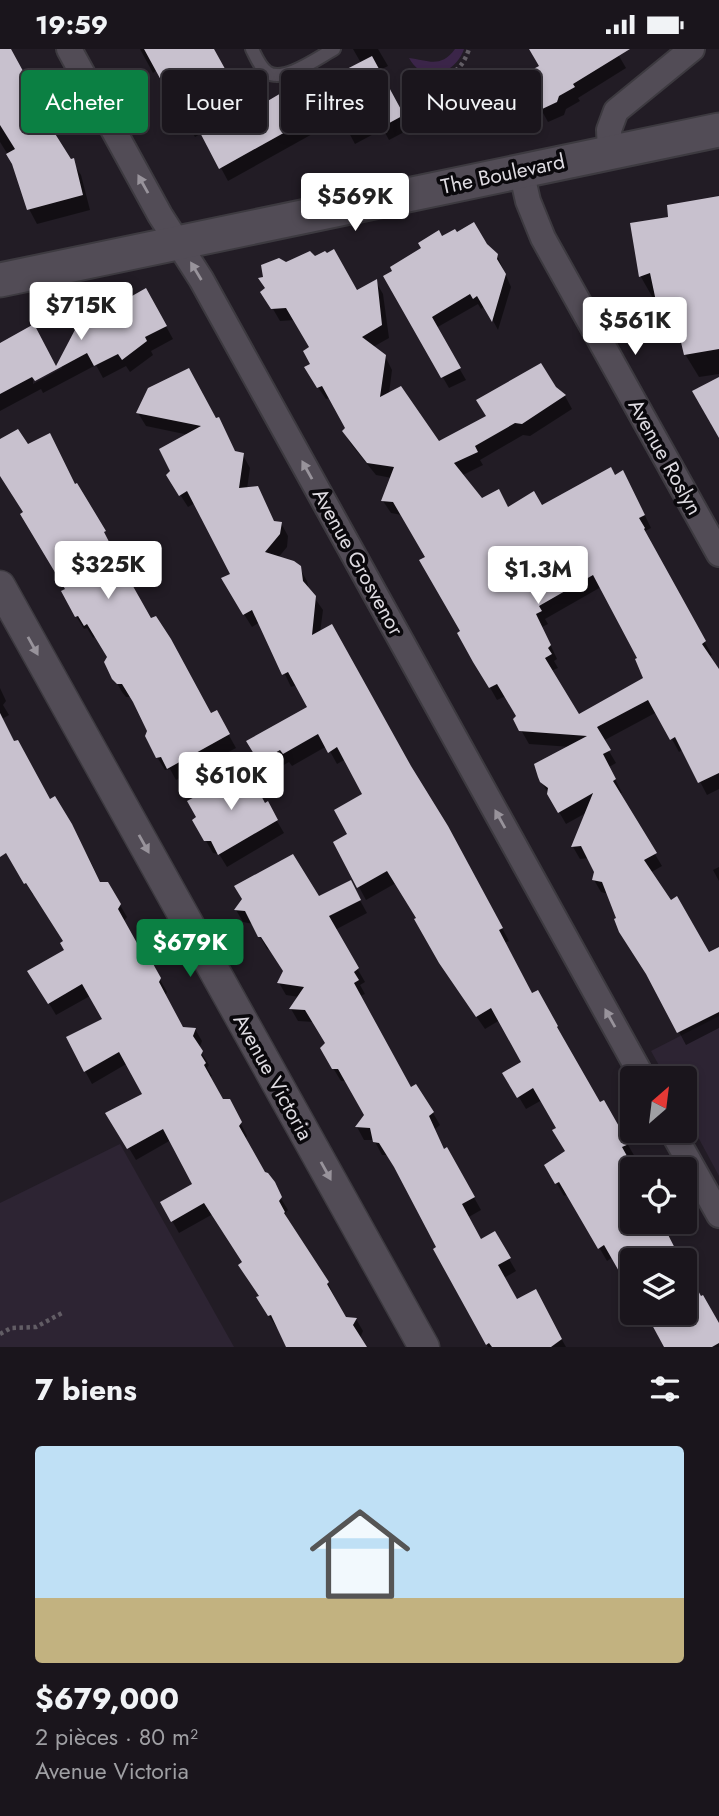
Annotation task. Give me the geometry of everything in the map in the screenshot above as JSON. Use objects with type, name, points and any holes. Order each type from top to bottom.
[{"type":"main road","name":"The Boulevard","points":[[0,280],[719,130]]},
{"type":"street","name":"Avenue Grosvenor","points":[[69,49],[160,215],[228,327],[636,1066]]},
{"type":"street","points":[[610,151],[609,130],[616,111],[692,49]]},
{"type":"street","name":"Avenue Roslyn","points":[[521,170],[528,201],[543,238],[719,554]]},
{"type":"street","name":"Avenue Victoria","points":[[0,586],[424,1347]]},
{"type":"street","points":[[679,1143],[719,1215]]},
{"type":"lane","points":[[251,49],[265,71],[279,76],[289,74],[334,49]]},
{"type":"path","points":[[455,70],[462,65],[469,49]]},
{"type":"path","points":[[0,1333],[11,1328],[36,1327],[62,1313]]},
{"type":"shaded area","points":[[455,49],[464,49],[460,58],[447,70],[421,70],[409,58],[439,61]]},
{"type":"shaded area","points":[[719,1016],[719,1176],[697,1135],[697,1066],[659,1066],[651,1051]]},
{"type":"shaded area","points":[[120,1144],[234,1347],[0,1347],[0,1203]]},
{"type":"building","points":[[0,49],[11,49],[22,70],[21,133],[55,133],[71,159],[74,158],[83,195],[27,210],[12,164],[6,154],[15,149],[0,125]]},
{"type":"building","points":[[144,49],[214,49],[226,70],[162,70],[162,82]]},
{"type":"building","points":[[529,49],[630,49],[573,84],[575,87],[559,96],[557,102],[541,110],[541,70],[531,70],[539,66]]},
{"type":"building","points":[[372,56],[380,70],[345,70]]},
{"type":"building","points":[[388,86],[402,111],[402,116],[388,124]]},
{"type":"building","points":[[281,93],[281,133],[284,133],[219,169],[200,133],[267,133],[267,101]]},
{"type":"building","points":[[719,196],[719,349],[684,355],[672,304],[657,306],[650,273],[639,277],[630,223],[668,217],[667,205]]},
{"type":"building","points":[[474,222],[487,244],[498,254],[497,259],[506,274],[492,322],[477,296],[473,299],[470,294],[432,317],[461,368],[441,378],[383,276],[392,271],[390,267],[421,248],[418,243],[439,230],[442,236],[455,229],[457,232]]},
{"type":"building","points":[[334,249],[357,290],[377,279],[382,325],[362,337],[386,355],[380,397],[401,386],[439,441],[486,416],[476,400],[541,363],[556,387],[566,395],[522,424],[515,423],[475,446],[478,452],[454,463],[482,498],[499,489],[508,507],[534,491],[542,505],[611,467],[615,475],[623,470],[645,515],[639,518],[644,529],[706,641],[702,644],[719,669],[719,773],[698,783],[675,737],[670,740],[648,700],[597,727],[611,750],[603,754],[616,779],[613,781],[657,853],[644,860],[671,900],[677,896],[709,952],[719,947],[719,1012],[677,1033],[646,974],[619,932],[602,882],[592,880],[594,872],[581,846],[571,847],[593,793],[558,813],[547,794],[548,788],[540,782],[534,764],[587,736],[519,731],[513,719],[516,716],[497,684],[489,688],[457,633],[460,631],[419,560],[425,557],[393,502],[381,501],[394,467],[367,463],[342,431],[345,428],[322,386],[317,388],[304,367],[310,364],[303,351],[309,347],[286,308],[271,309],[260,292],[265,288],[258,278],[263,277],[261,265],[279,258],[286,262],[310,251],[315,256],[325,251],[327,253]],"holes":[[[593,575],[637,658],[635,659],[643,678],[579,714],[545,658],[552,654],[548,648],[551,645],[536,614],[542,611],[539,606]]]},
{"type":"building","points":[[146,288],[167,326],[145,337],[147,341],[122,360],[118,354],[94,366],[87,353],[35,381],[32,377],[0,394],[0,343],[34,324],[56,366],[78,324],[84,319],[116,319],[132,296]]},
{"type":"building","points":[[189,368],[216,418],[219,417],[235,451],[244,453],[239,488],[258,486],[274,521],[282,522],[280,534],[265,552],[294,561],[301,566],[303,581],[316,596],[312,635],[332,624],[411,766],[448,826],[503,928],[499,930],[532,993],[538,990],[600,1102],[604,1100],[620,1128],[620,1143],[629,1144],[622,1147],[628,1157],[620,1157],[620,1234],[668,1234],[675,1248],[620,1248],[620,1273],[604,1245],[598,1249],[559,1182],[555,1184],[544,1165],[565,1151],[552,1130],[556,1128],[533,1088],[517,1098],[502,1073],[521,1062],[491,1008],[476,1017],[439,963],[414,919],[416,918],[387,871],[357,888],[333,842],[347,834],[334,810],[362,794],[337,747],[328,753],[318,734],[283,754],[280,750],[259,762],[246,741],[307,707],[288,672],[282,675],[252,610],[243,615],[221,578],[230,574],[187,491],[179,496],[166,475],[170,471],[159,449],[201,426],[136,413],[148,388]]},
{"type":"building","points":[[719,377],[719,438],[692,391]]},
{"type":"building","points":[[18,429],[28,444],[50,433],[75,484],[77,483],[106,531],[104,532],[121,565],[151,618],[156,616],[211,713],[217,710],[230,734],[167,769],[161,757],[156,758],[133,702],[122,684],[117,684],[112,679],[104,662],[107,657],[87,624],[84,626],[78,616],[75,617],[61,591],[65,589],[0,476],[0,439]]},
{"type":"building","points":[[0,713],[50,799],[55,796],[72,824],[100,882],[108,882],[121,904],[118,909],[142,952],[147,953],[161,978],[159,982],[183,1027],[196,1028],[193,1036],[203,1051],[201,1055],[206,1063],[204,1065],[223,1099],[230,1099],[242,1122],[239,1126],[265,1172],[275,1182],[282,1197],[279,1201],[284,1213],[329,1282],[327,1284],[346,1317],[357,1318],[353,1325],[367,1347],[286,1347],[271,1315],[268,1316],[256,1297],[259,1296],[238,1265],[242,1262],[204,1203],[171,1222],[160,1202],[192,1184],[163,1129],[127,1149],[105,1113],[142,1094],[119,1052],[84,1072],[66,1037],[102,1019],[82,984],[48,1004],[27,971],[64,950],[60,943],[63,941],[6,853],[0,857]]},
{"type":"building","points":[[247,769],[265,803],[268,801],[278,820],[218,855],[211,841],[204,841],[192,820],[196,817],[187,801]]},
{"type":"building","points":[[293,854],[319,896],[351,880],[361,900],[329,916],[359,968],[354,972],[359,980],[354,983],[411,1087],[416,1084],[434,1112],[429,1116],[444,1149],[447,1147],[475,1197],[462,1204],[481,1239],[495,1231],[511,1258],[498,1265],[517,1299],[536,1289],[562,1339],[551,1347],[486,1345],[433,1249],[436,1247],[394,1167],[379,1143],[373,1142],[370,1128],[355,1127],[364,1115],[338,1069],[332,1069],[320,1048],[325,1043],[305,1010],[289,1009],[304,987],[277,983],[283,971],[261,937],[258,937],[245,911],[234,910],[242,899],[234,886]]},
{"type":"building","points":[[697,1289],[719,1323],[719,1343],[712,1347],[664,1347],[652,1325],[697,1325]]}]
